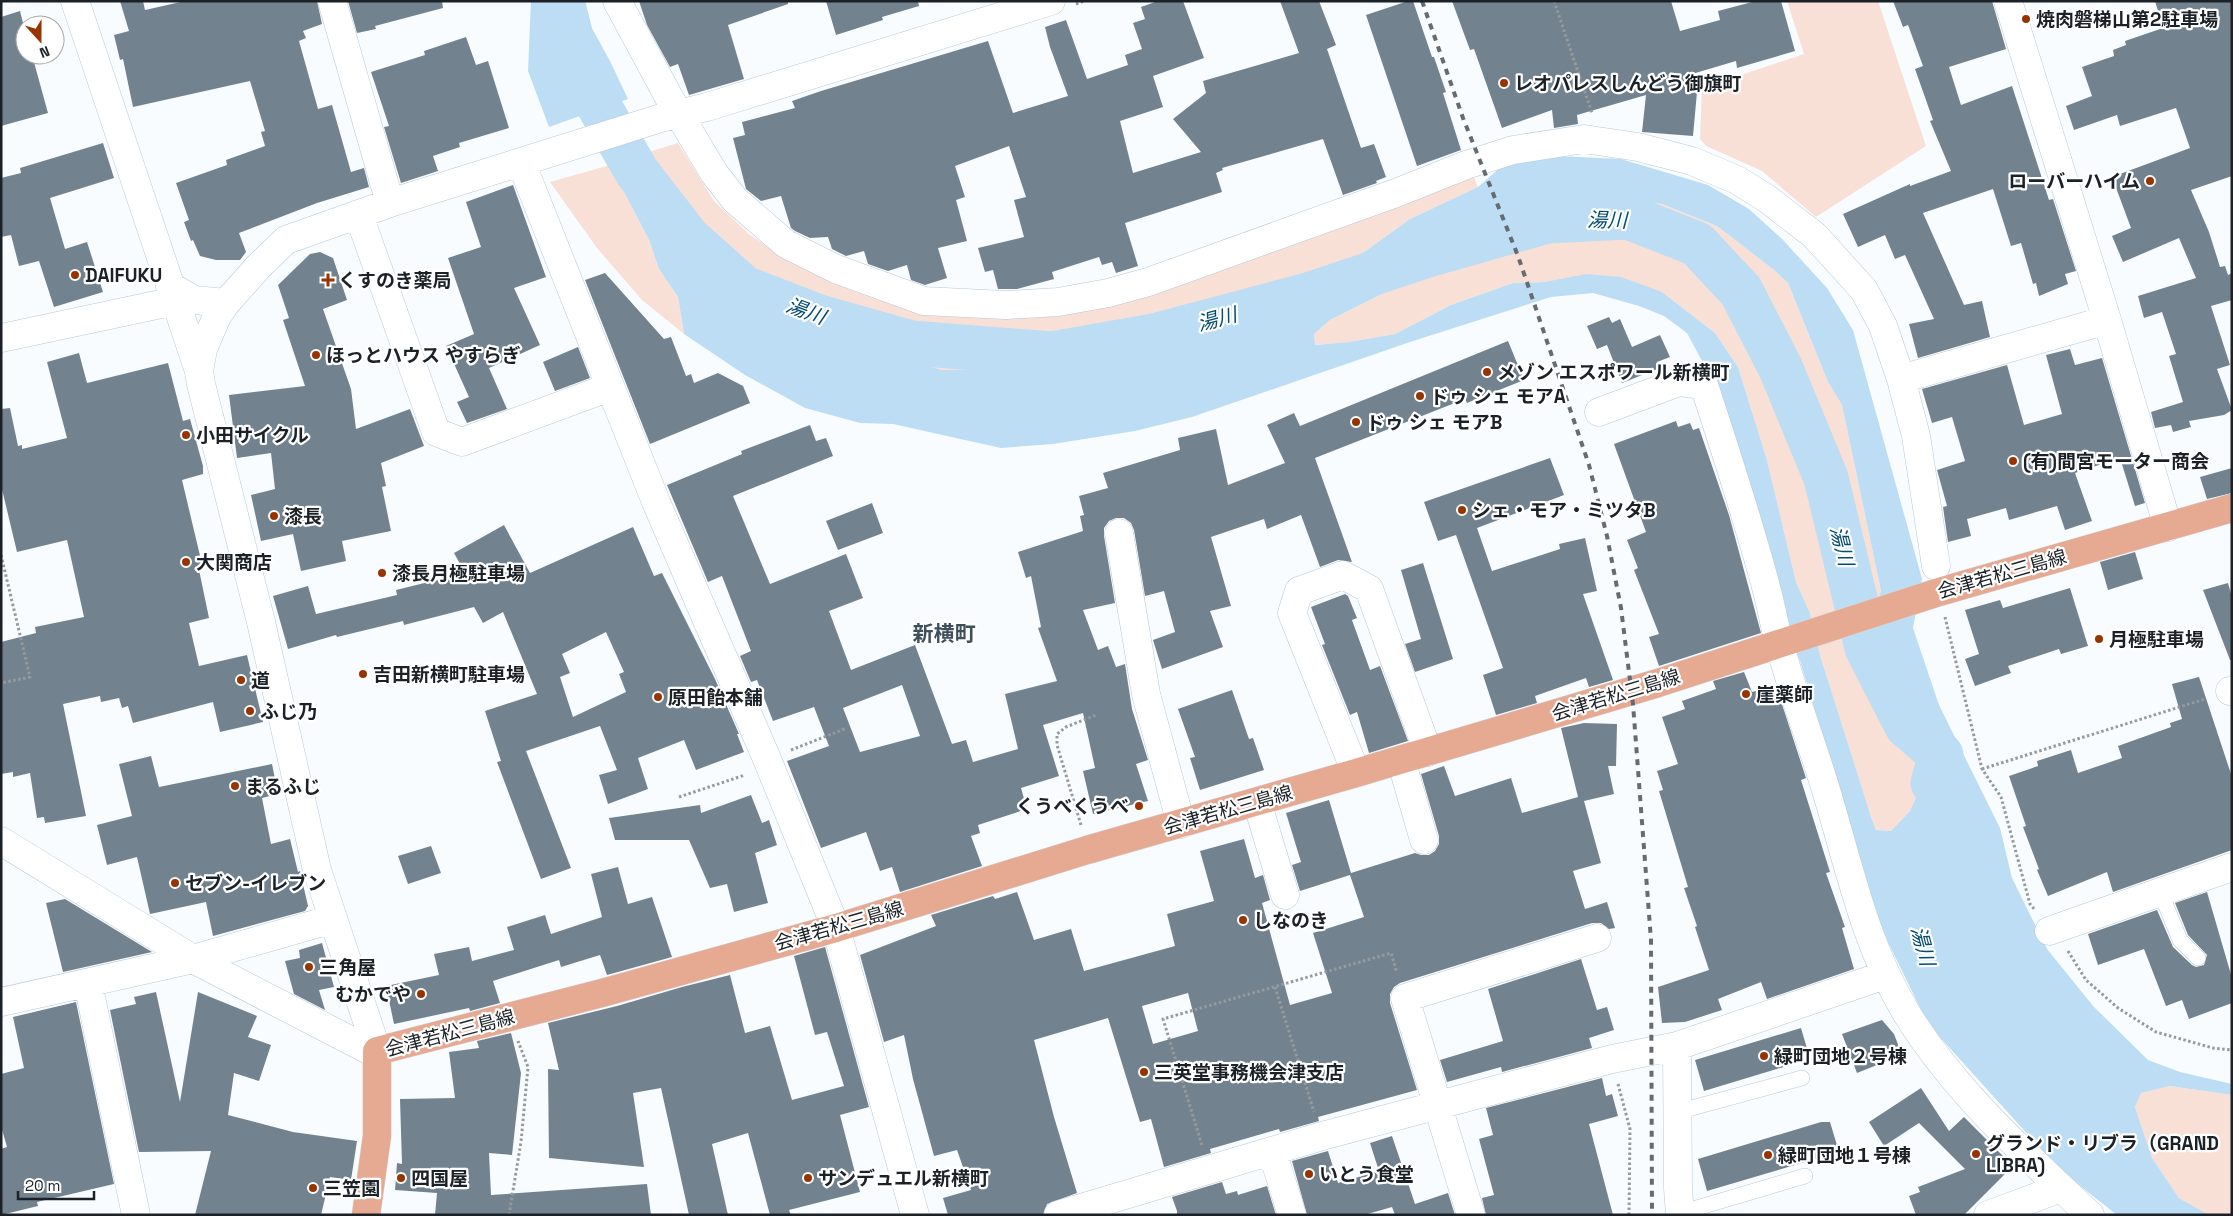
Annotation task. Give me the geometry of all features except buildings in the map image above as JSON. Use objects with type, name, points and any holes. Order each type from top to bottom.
[{"type":"main road","name":"会津若松三島線","points":[[366,1215],[377,1136],[377,1051],[602,993],[836,928],[1087,850],[1258,802],[1658,683],[1783,642],[1936,584],[2168,527],[2232,508]]},
{"type":"street","points":[[1,841],[193,959],[367,1049],[377,1051],[317,870],[259,614],[199,372],[76,1]]},
{"type":"street","points":[[332,1],[390,203]]},
{"type":"street","points":[[617,1],[669,115],[734,200],[786,244],[836,269],[924,301],[1006,305],[1058,302],[1108,293],[1148,282],[1396,193],[1466,165],[1513,150],[1584,139],[1638,147],[1692,161],[1737,180],[1798,221],[1833,253],[1864,290],[1883,326],[1901,378],[1916,436],[1936,584]]},
{"type":"street","points":[[199,372],[206,340],[226,303],[272,252],[286,240],[390,203],[669,115],[707,107],[1051,1]]},
{"type":"street","points":[[2008,1],[2107,320],[2168,527]]},
{"type":"street","points":[[526,160],[610,386],[656,502],[768,763],[836,928],[915,1215]]},
{"type":"street","points":[[362,224],[436,432],[462,442],[610,386]]},
{"type":"street","points":[[1,338],[172,294],[194,300],[226,303]]},
{"type":"street","points":[[1901,378],[2107,320]]},
{"type":"street","points":[[1599,412],[1679,382],[1704,385],[1739,492],[1855,894],[1885,975],[1908,1015],[1956,1084],[2012,1141],[2090,1215]]},
{"type":"street","points":[[1118,533],[1146,694],[1181,824]]},
{"type":"street","points":[[1356,773],[1292,613],[1300,591],[1343,575],[1369,589],[1428,752]]},
{"type":"street","points":[[1401,760],[1424,840]]},
{"type":"street","points":[[1258,802],[1285,895]]},
{"type":"street","points":[[2049,931],[2232,867]]},
{"type":"street","points":[[1,1002],[193,959],[333,919]]},
{"type":"street","points":[[1471,1215],[1406,998],[1597,938]]},
{"type":"street","points":[[1058,1215],[1123,1206],[1210,1169],[1272,1150],[1612,1059],[1677,1046],[1885,975]]},
{"type":"street","points":[[88,983],[136,1215]]},
{"type":"street","points":[[1677,1046],[1680,1214]]},
{"type":"street","points":[[1272,1150],[1292,1215]]},
{"type":"street","points":[[1988,1215],[2061,1188]]},
{"type":"lane","points":[[2160,891],[2180,940],[2198,958]]},
{"type":"lane","points":[[1678,1112],[1802,1078]]},
{"type":"lane","points":[[1680,1214],[1805,1176]]},
{"type":"path","points":[[1554,1],[1602,142]]},
{"type":"path","points":[[1,555],[30,677],[1,684]]},
{"type":"path","points":[[1936,584],[1982,769],[2001,797],[2030,904],[2049,931],[2057,935],[2086,980],[2118,1008],[2156,1032],[2212,1048],[2232,1050]]},
{"type":"path","points":[[1982,769],[2231,691]]},
{"type":"path","points":[[1087,850],[1057,745],[1057,734],[1066,727],[1096,715]]},
{"type":"path","points":[[678,797],[768,763],[847,728]]},
{"type":"path","points":[[1210,1169],[1163,1018],[1391,953],[1406,998]]},
{"type":"path","points":[[1275,987],[1322,1136]]},
{"type":"path","points":[[509,1016],[528,1067],[521,1142],[509,1215]]},
{"type":"path","points":[[1612,1059],[1630,1129],[1629,1215]]},
{"type":"shaded area","points":[[1787,1],[1878,1],[1926,146],[1816,217],[1762,171],[1706,146],[1700,139],[1702,88],[1804,54]]},
{"type":"shaded area","points":[[678,143],[714,201],[749,234],[786,260],[850,290],[900,307],[1012,313],[1473,175],[1478,187],[1410,219],[1360,255],[1304,285],[1151,358],[1115,364],[1055,369],[941,370],[819,329],[750,300],[708,268],[638,155]]},
{"type":"shaded area","points":[[610,165],[649,240],[659,269],[678,297],[684,334],[642,300],[597,248],[550,182]]},
{"type":"shaded area","points":[[1618,199],[1662,204],[1717,226],[1774,270],[1788,283],[1828,382],[1842,405],[1881,591],[1862,642],[1879,659],[1897,670],[1911,695],[1922,784],[1910,811],[1891,831],[1876,830],[1872,821],[1820,655],[1810,613],[1796,582],[1767,460],[1738,367],[1715,333],[1662,292],[1545,282],[1513,283],[1451,305],[1395,334],[1349,342],[1315,345],[1314,334],[1330,320],[1378,296],[1403,278],[1435,242],[1471,223],[1488,215],[1521,213],[1562,202]]},
{"type":"shaded area","points":[[2170,1086],[2232,1095],[2232,1215],[2209,1215],[2179,1198],[2152,1158],[2135,1107],[2140,1093]]},
{"type":"water","points":[[531,1],[577,1],[610,61],[628,99],[549,127],[528,71]]},
{"type":"water","points":[[638,155],[708,268],[750,300],[819,329],[941,370],[1055,369],[1115,364],[1151,358],[1304,285],[1360,255],[1410,219],[1478,187],[1503,165],[1555,156],[1621,159],[1708,185],[1749,209],[1783,240],[1827,288],[1853,330],[1922,579],[1913,628],[1939,705],[2000,828],[2012,878],[2047,949],[2094,1007],[2148,1060],[2180,1072],[2232,1084],[2232,1095],[2170,1086],[2141,1093],[2135,1107],[2152,1158],[2179,1198],[2209,1215],[2117,1215],[2060,1170],[1928,1024],[1882,930],[1800,661],[1783,621],[1736,450],[1703,363],[1687,333],[1664,316],[1639,306],[1593,293],[1551,297],[1410,342],[1192,417],[1135,431],[1053,444],[1001,448],[893,424],[860,423],[805,408],[745,375],[684,334],[678,297],[659,269],[649,240],[610,165]],"holes":[[[1618,199],[1662,204],[1717,226],[1788,283],[1828,382],[1842,405],[1881,591],[1862,642],[1879,659],[1897,670],[1911,695],[1922,784],[1910,811],[1891,831],[1876,830],[1872,820],[1820,655],[1810,613],[1796,582],[1767,460],[1738,367],[1715,333],[1662,292],[1621,277],[1586,274],[1545,282],[1513,283],[1451,305],[1395,334],[1349,342],[1315,345],[1314,334],[1330,320],[1378,296],[1403,278],[1436,242],[1488,215],[1521,213],[1562,202]]]},
{"type":"waterway","name":"湯川","points":[[562,1],[580,73],[637,172],[688,238],[744,288],[819,317],[911,343],[1052,354],[1154,336],[1308,295],[1431,254],[1547,221],[1628,217],[1697,244],[1741,291],[1781,369],[1826,478],[1867,648],[1907,726],[1941,755],[1933,783]]},
{"type":"railway","points":[[1422,1],[1463,118],[1518,256],[1589,465],[1607,536],[1621,608],[1633,704],[1651,940],[1652,1215]]},
{"type":"place","name":"焼肉磐梯山第2駐車場","points":[[2026,19]]},
{"type":"place","name":"レオパレスしんどう御旗町","points":[[1504,83]]},
{"type":"place","name":"ローバーハイム","points":[[2150,181]]},
{"type":"place","name":"DAIFUKU","points":[[75,275]]},
{"type":"place","name":"くすのき薬局","points":[[328,280]]},
{"type":"place","name":"ほっとハウス やすらぎ","points":[[316,355]]},
{"type":"place","name":"メゾン エスポワール新横町","points":[[1487,372]]},
{"type":"place","name":"ドゥ シェ モアA","points":[[1420,396]]},
{"type":"place","name":"ドゥ シェ モアB","points":[[1356,422]]},
{"type":"place","name":"小田サイクル","points":[[186,435]]},
{"type":"place","name":"(有)間宮モーター商会","points":[[2013,461]]},
{"type":"place","name":"シェ・モア・ミツタB","points":[[1462,510]]},
{"type":"place","name":"漆長","points":[[274,516]]},
{"type":"place","name":"大関商店","points":[[186,562]]},
{"type":"place","name":"漆長月極駐車場","points":[[382,573]]},
{"type":"place","name":"月極駐車場","points":[[2099,639]]},
{"type":"place","name":"吉田新横町駐車場","points":[[363,674]]},
{"type":"place","name":"道","points":[[241,680]]},
{"type":"place","name":"崖薬師","points":[[1746,694]]},
{"type":"place","name":"原田飴本舗","points":[[658,697]]},
{"type":"place","name":"ふじ乃","points":[[250,711]]},
{"type":"place","name":"まるふじ","points":[[235,786]]},
{"type":"place","name":"くうべくうべ","points":[[1139,806]]},
{"type":"place","name":"セブン-イレブン","points":[[175,883]]},
{"type":"place","name":"しなのき","points":[[1243,920]]},
{"type":"place","name":"三角屋","points":[[309,967]]},
{"type":"place","name":"むかでや","points":[[421,994]]},
{"type":"place","name":"緑町団地２号棟","points":[[1764,1056]]},
{"type":"place","name":"三英堂事務機会津支店","points":[[1144,1072]]},
{"type":"place","name":"グランド・リブラ（GRAND LIBRA)","points":[[1976,1154]]},
{"type":"place","name":"緑町団地１号棟","points":[[1768,1155]]},
{"type":"place","name":"いとう食堂","points":[[1309,1174]]},
{"type":"place","name":"四国屋","points":[[401,1178]]},
{"type":"place","name":"サンデュエル新横町","points":[[808,1178]]},
{"type":"place","name":"三笠園","points":[[313,1188]]},
{"type":"district","name":"新横町","points":[[944,633]]}]
